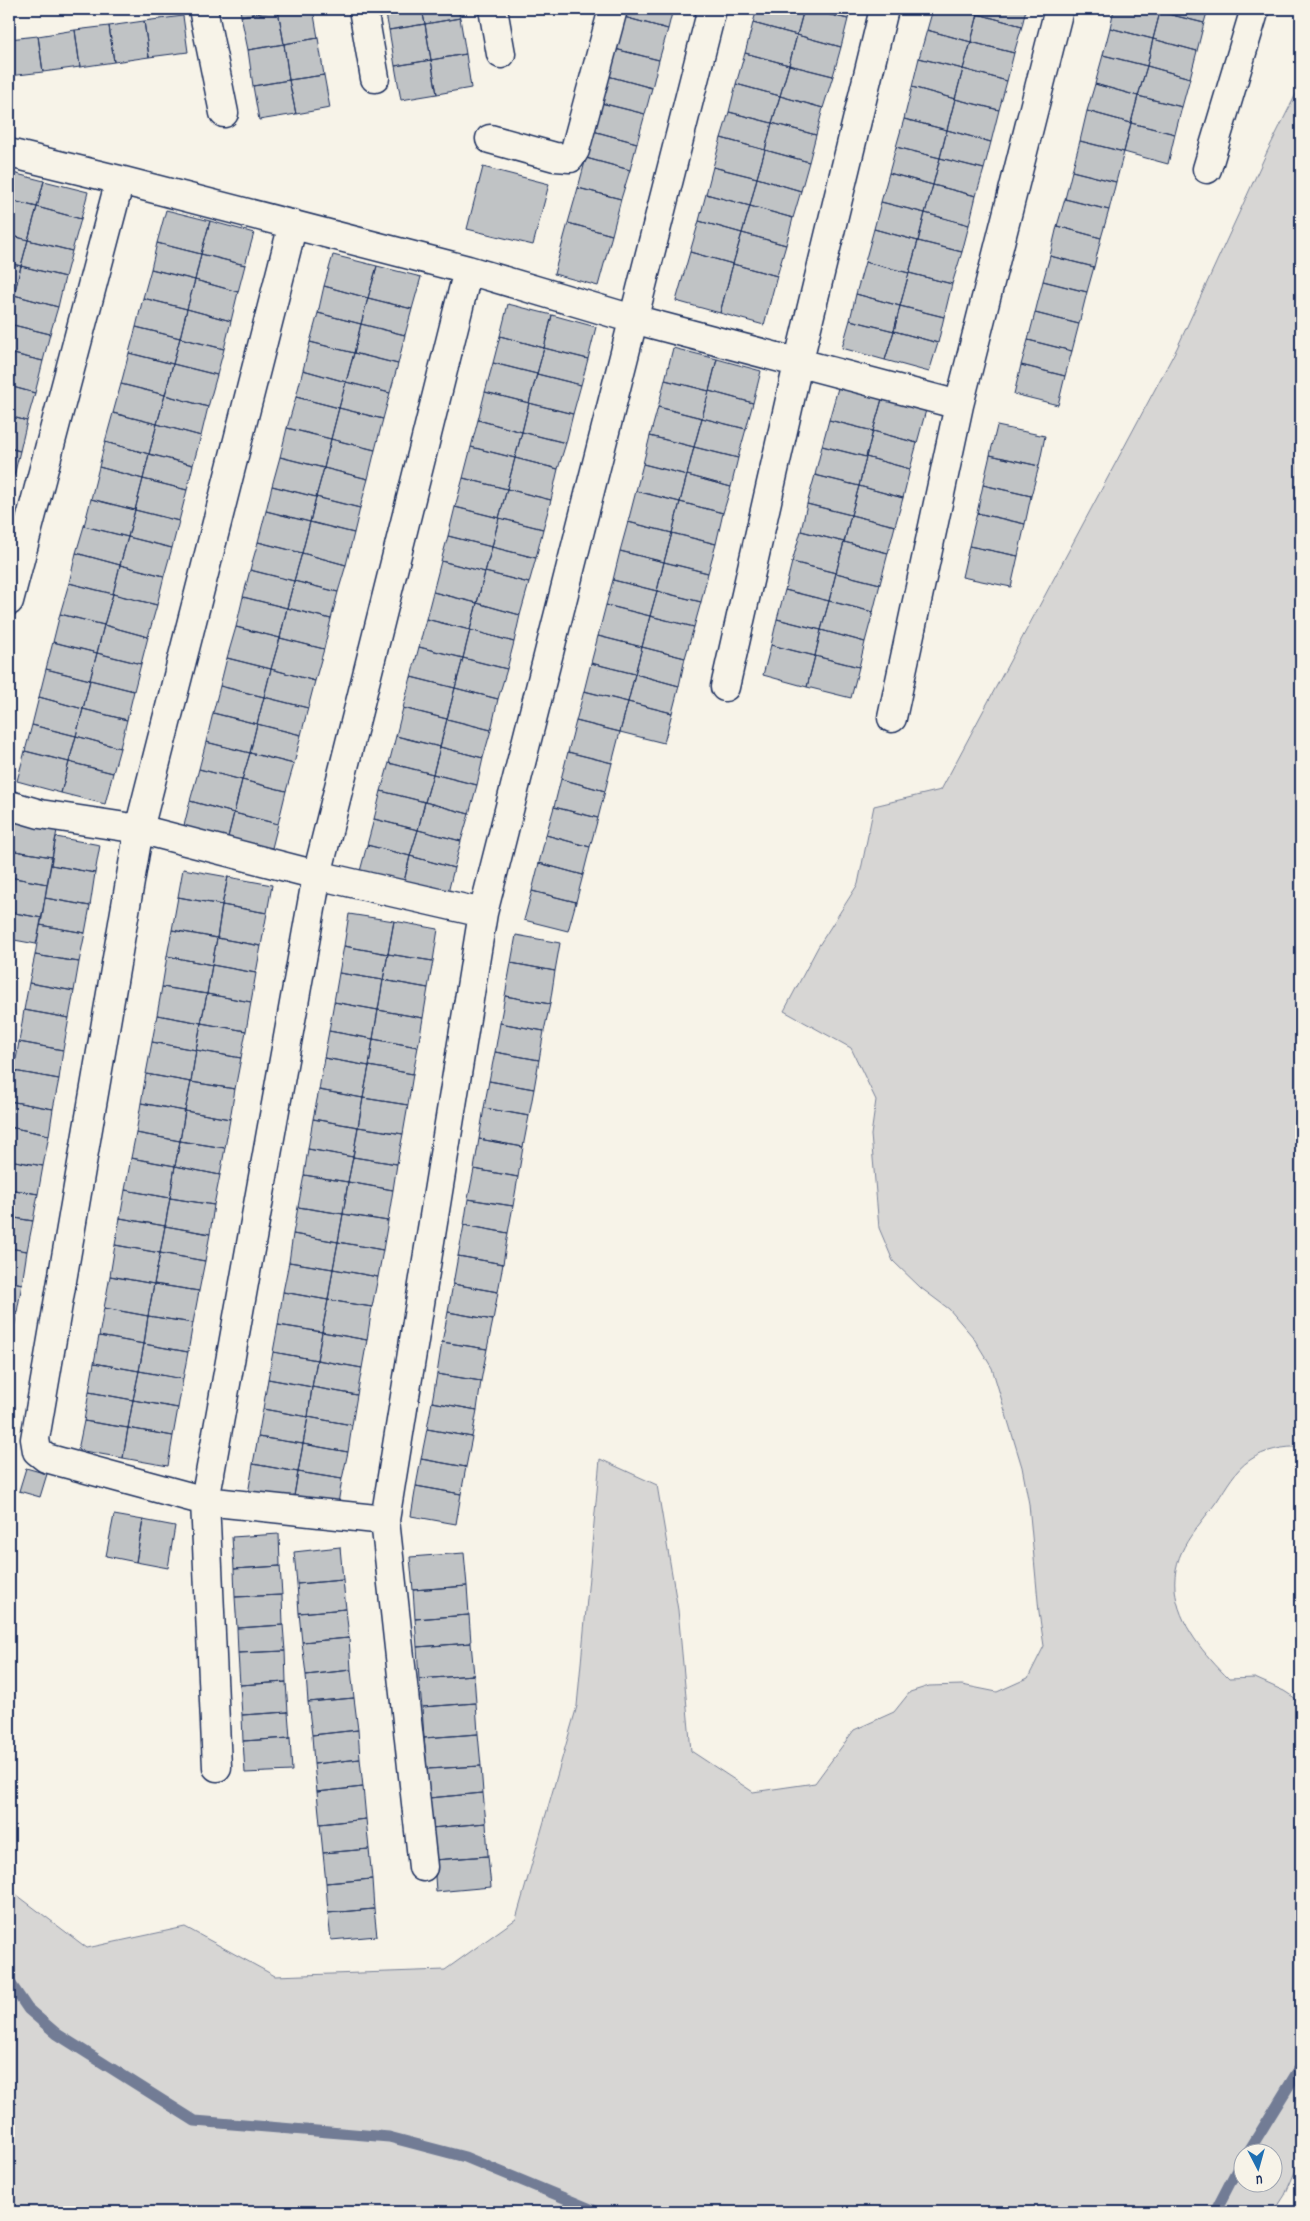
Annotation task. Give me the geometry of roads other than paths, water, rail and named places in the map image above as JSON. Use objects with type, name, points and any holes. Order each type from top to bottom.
[{"type":"street","points":[[203,9],[224,113]]},
{"type":"street","points":[[363,9],[375,78]]},
{"type":"street","points":[[493,9],[501,54]]},
{"type":"street","points":[[490,139],[555,157],[570,158],[575,150],[613,9]]},
{"type":"street","points":[[423,1867],[385,1520],[483,913],[712,9]]},
{"type":"street","points":[[725,687],[798,364],[884,9]]},
{"type":"street","points":[[892,718],[959,405],[1059,9]]},
{"type":"street","points":[[1207,169],[1254,9]]},
{"type":"street","points":[[9,153],[468,270],[633,319],[959,405]]},
{"type":"street","points":[[9,601],[120,180]]},
{"type":"street","points":[[293,224],[139,829],[34,1439],[36,1451],[46,1458],[205,1501],[385,1520]]},
{"type":"street","points":[[217,1767],[205,1501],[317,875],[468,270]]},
{"type":"street","points":[[9,805],[40,814],[139,829],[317,875],[483,913]]},
{"type":"waterway","points":[[9,1981],[28,2009],[57,2034],[195,2121],[389,2137],[465,2157],[598,2212]]},
{"type":"waterway","points":[[1253,2144],[1301,2066]]},
{"type":"waterway","points":[[1215,2212],[1232,2179]]}]
